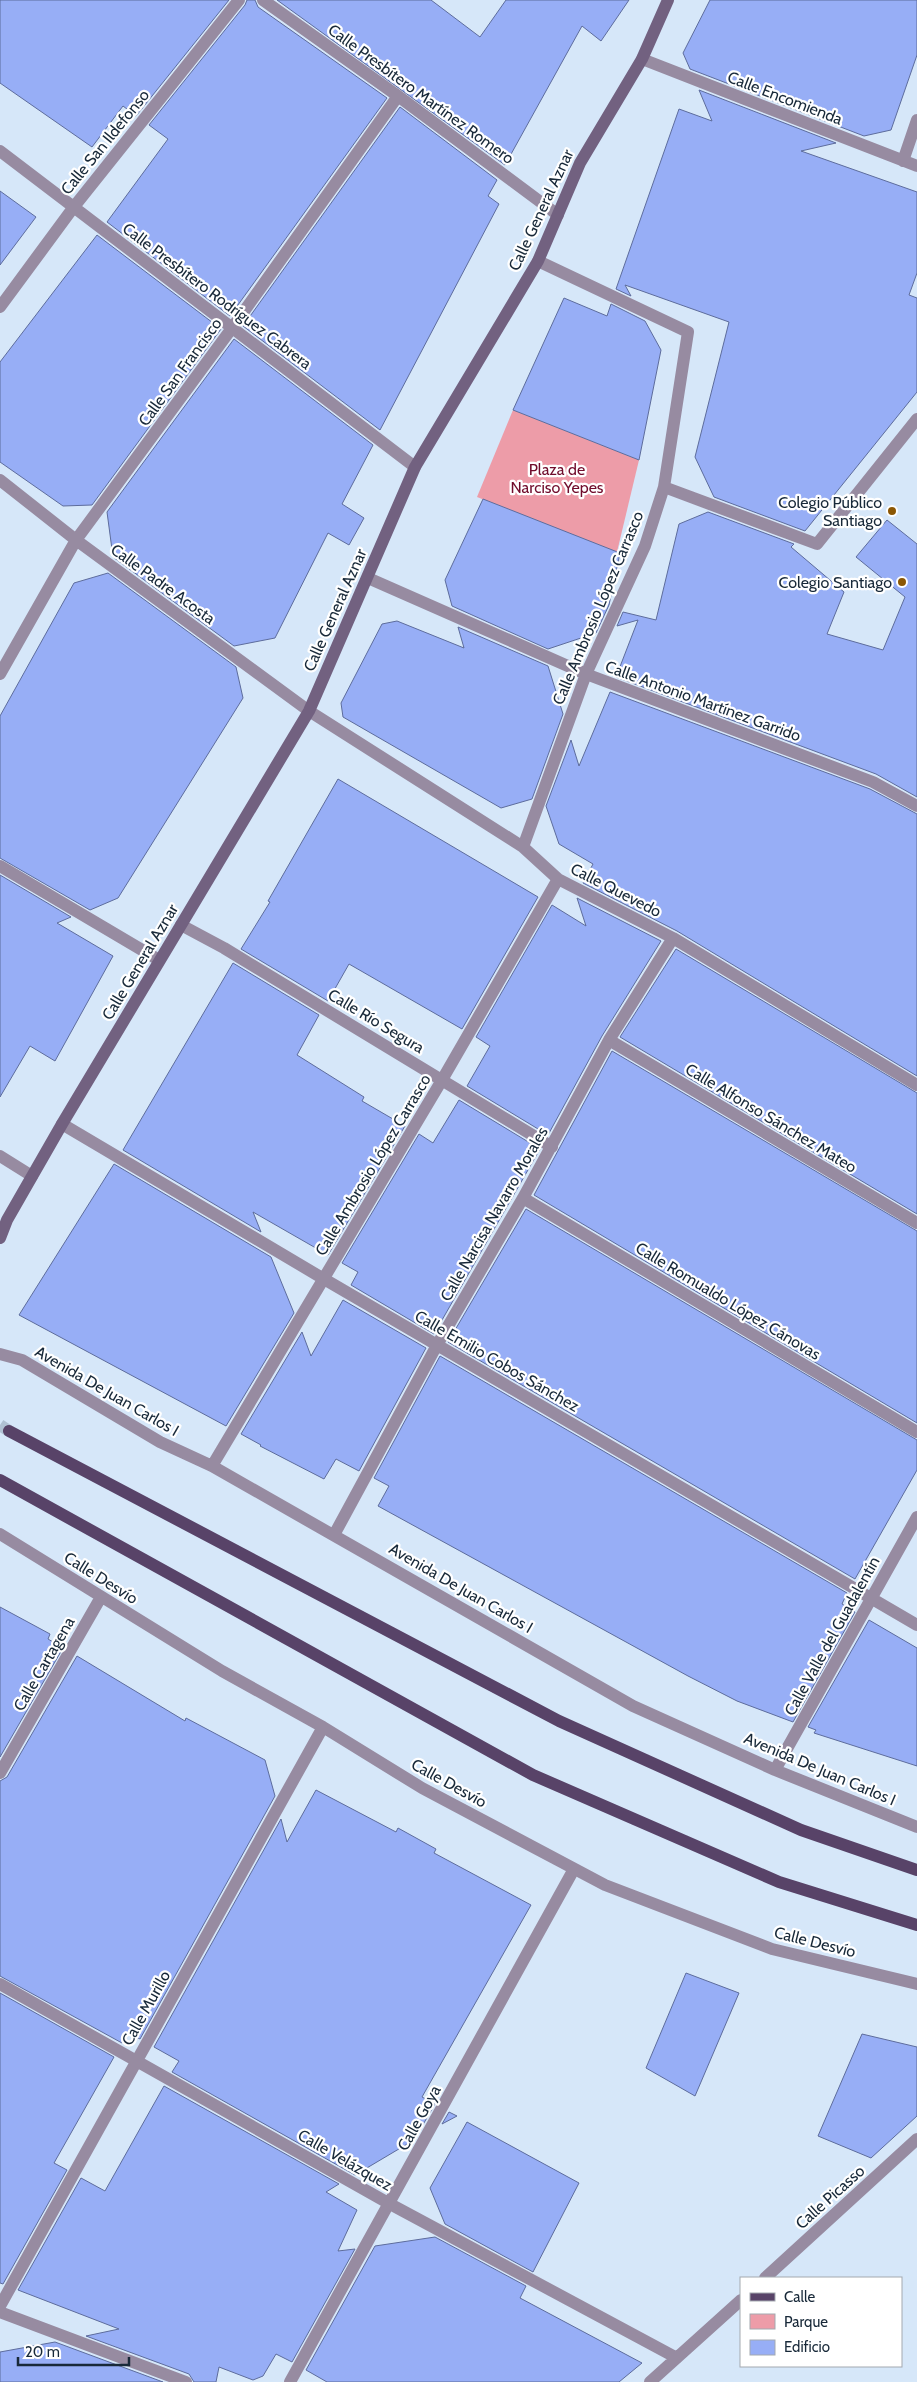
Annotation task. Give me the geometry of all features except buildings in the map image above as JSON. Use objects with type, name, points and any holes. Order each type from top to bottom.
[{"type":"main road","points":[[9,1431],[559,1722],[801,1830],[917,1870]]},
{"type":"main road","points":[[0,1480],[533,1775],[779,1882],[917,1925]]},
{"type":"street","name":"Calle San Ildefonso","points":[[0,307],[73,208],[239,0]]},
{"type":"street","name":"Calle Presbítero Martínez Romero","points":[[263,0],[398,96],[558,215]]},
{"type":"street","name":"Calle General Aznar","points":[[0,1238],[3,1223],[309,711],[415,467],[538,261],[580,163],[642,60],[668,0]]},
{"type":"street","name":"Calle Encomienda","points":[[642,60],[917,166]]},
{"type":"street","name":"Calle San Francisco","points":[[0,674],[76,540],[232,328],[398,96]]},
{"type":"street","points":[[903,161],[917,120]]},
{"type":"street","name":"Calle Presbítero Rodríguez Cabrera","points":[[0,151],[415,467]]},
{"type":"street","name":"Calle Ambrosio López Carrasco","points":[[523,847],[586,674],[645,546],[664,487],[688,332],[538,261]]},
{"type":"street","points":[[664,487],[817,544],[917,419]]},
{"type":"street","name":"Calle Padre Acosta","points":[[0,480],[76,540],[309,711]]},
{"type":"street","name":"Calle Antonio Martínez Garrido","points":[[368,578],[586,674],[873,782],[917,806]]},
{"type":"street","name":"Calle Quevedo","points":[[309,711],[523,847],[558,879],[673,938],[917,1085]]},
{"type":"street","points":[[0,866],[159,960]]},
{"type":"street","name":"Calle Ambrosio López Carrasco","points":[[212,1466],[442,1080],[558,879]]},
{"type":"street","name":"Calle Río Segura","points":[[181,925],[552,1147]]},
{"type":"street","name":"Calle Narcisa Navarro Morales","points":[[334,1535],[437,1345],[552,1147],[609,1040],[673,938]]},
{"type":"street","name":"Calle Alfonso Sánchez Mateo","points":[[609,1040],[917,1223]]},
{"type":"street","name":"Calle Emilio Cobos Sánchez","points":[[62,1124],[917,1625]]},
{"type":"street","points":[[0,1156],[32,1176]]},
{"type":"street","name":"Calle Romualdo López Cánovas","points":[[523,1198],[917,1432]]},
{"type":"street","name":"Avenida De Juan Carlos I","points":[[0,1354],[22,1360],[160,1442],[212,1466],[633,1706],[775,1770],[917,1827]]},
{"type":"street","name":"Calle Valle del Guadalentín","points":[[775,1770],[917,1517]]},
{"type":"street","name":"Calle Desvío","points":[[0,1534],[222,1671],[422,1788],[605,1886],[772,1949],[917,1984]]},
{"type":"street","name":"Calle Cartagena","points":[[0,1773],[101,1597]]},
{"type":"street","name":"Calle Murillo","points":[[0,2306],[322,1728]]},
{"type":"street","name":"Calle Goya","points":[[290,2382],[574,1870]]},
{"type":"street","name":"Calle Velázquez","points":[[0,1984],[390,2204],[677,2358]]},
{"type":"street","name":"Calle Picasso","points":[[766,2277],[917,2139]]},
{"type":"street","points":[[650,2382],[740,2301]]},
{"type":"street","points":[[0,2312],[186,2382]]},
{"type":"green space","name":"Plaza de Narciso Yepes","points":[[513,410],[639,460],[617,552],[477,497]]},
{"type":"tunnel","points":[[0,1425],[9,1431]]},
{"type":"place","name":"Colegio Público Santiago","points":[[892,511]]},
{"type":"place","name":"Colegio Santiago","points":[[902,582]]}]
